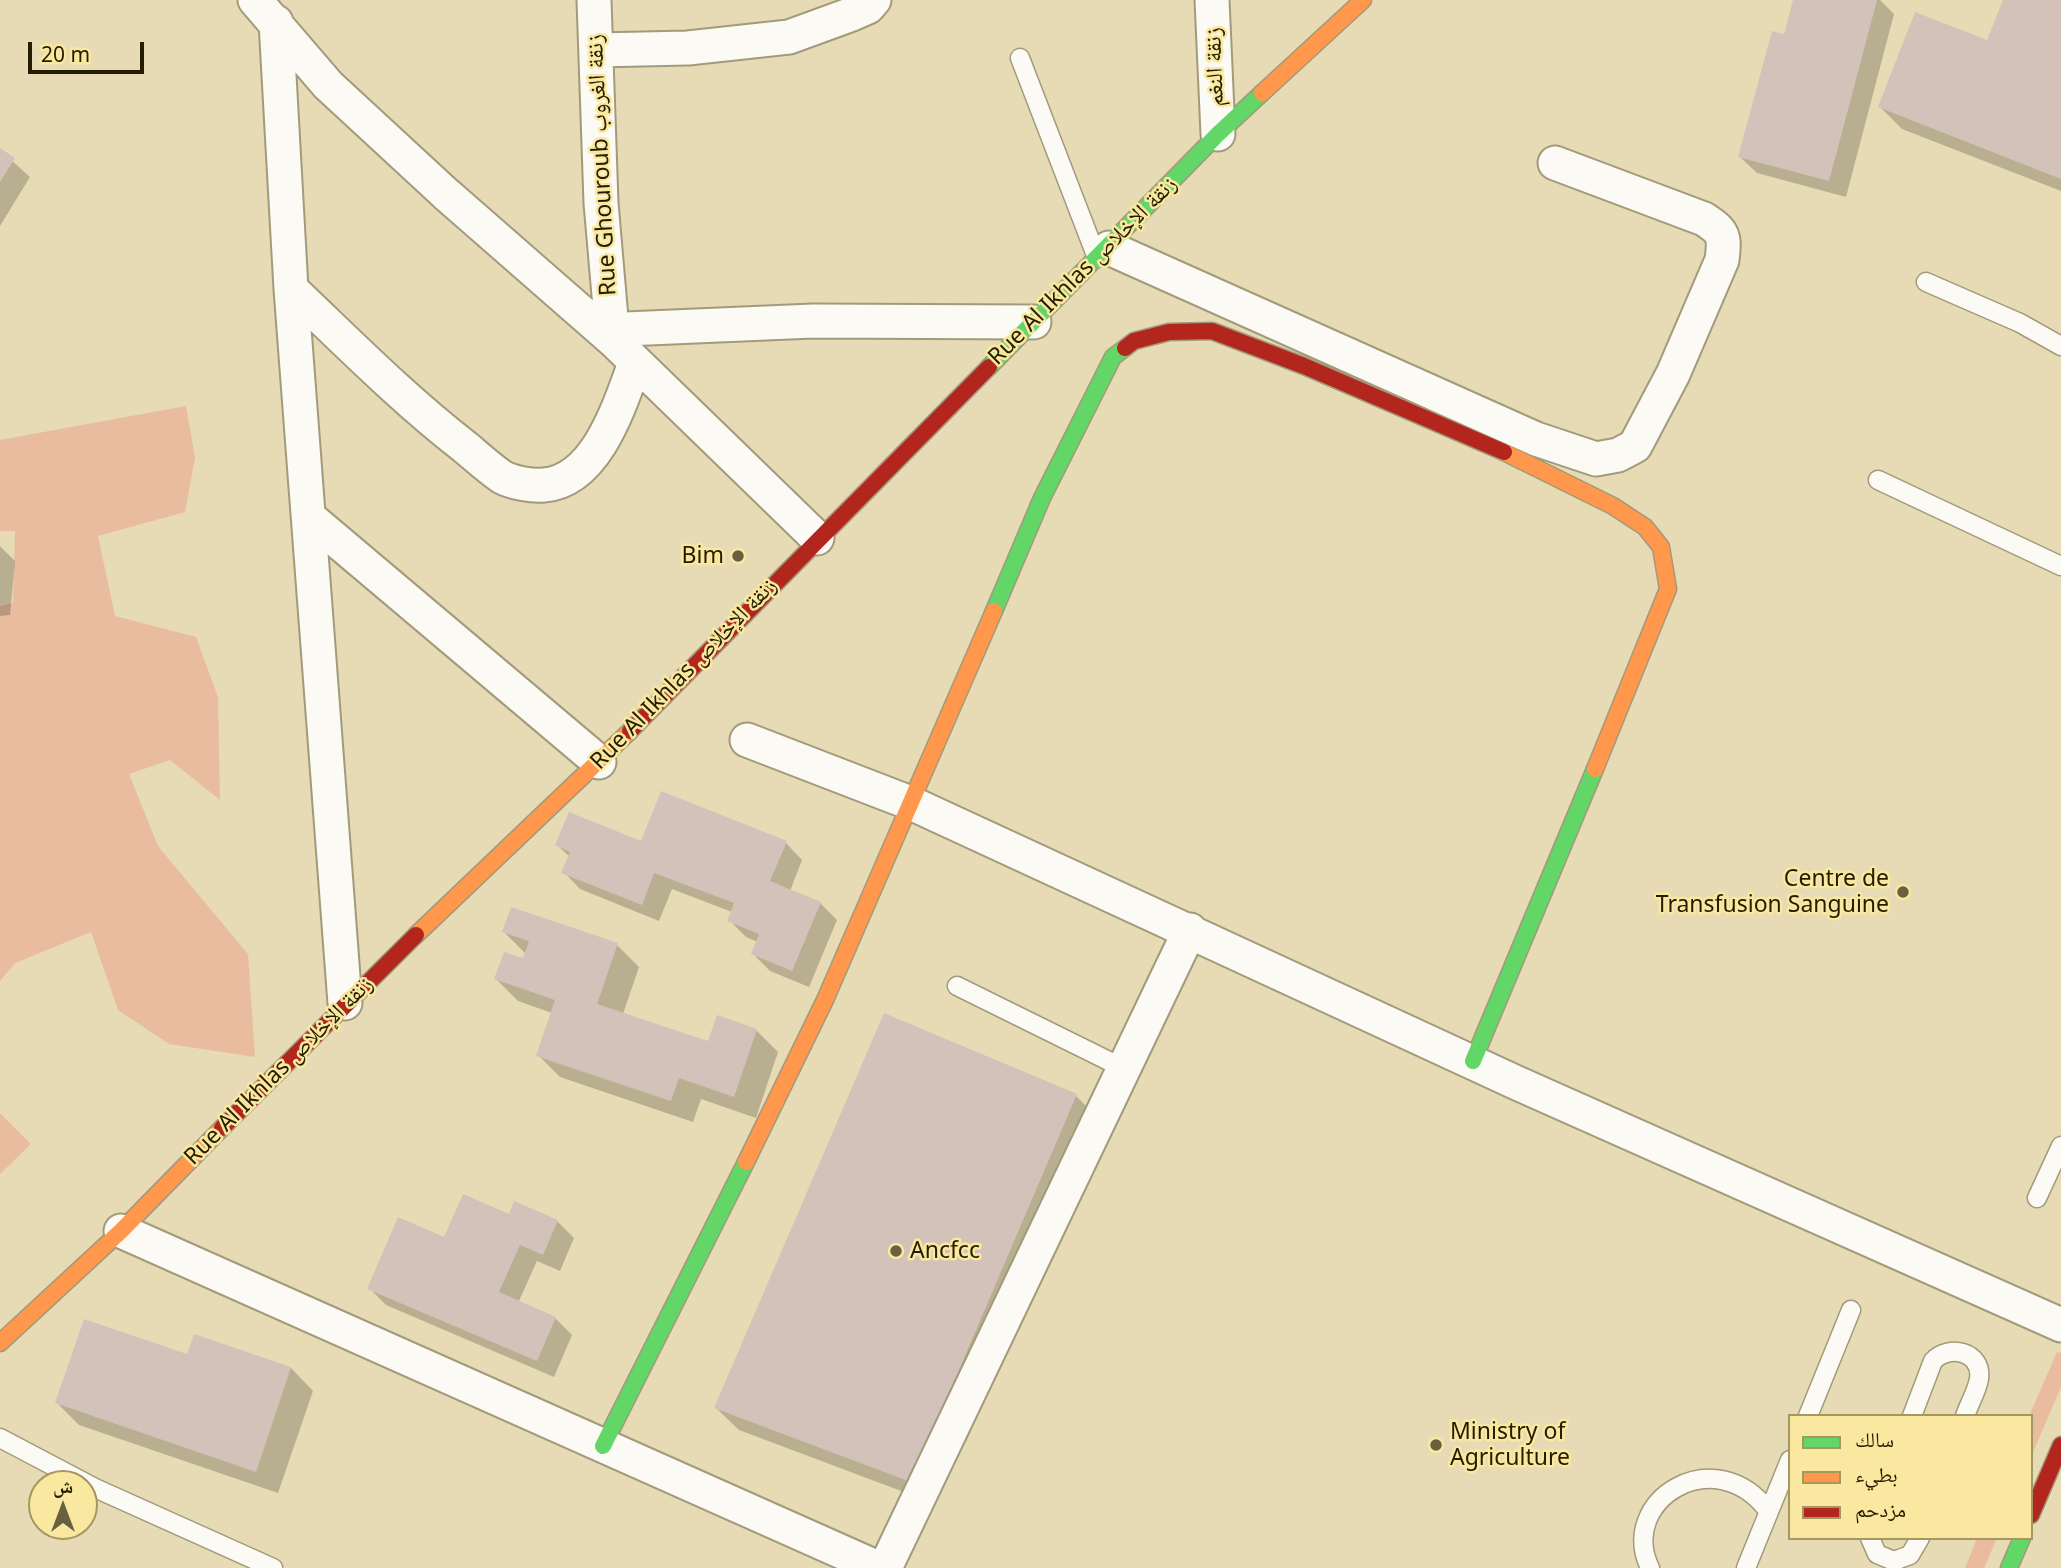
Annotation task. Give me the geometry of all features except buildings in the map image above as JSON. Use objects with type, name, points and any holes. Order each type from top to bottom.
[{"type":"street","name":"Rue Ghouroub زنقة الغروب","points":[[594,0],[607,330]]},
{"type":"street","points":[[597,50],[688,48],[776,39],[852,14],[868,7],[874,0]]},
{"type":"street","name":"زنقة النغم","points":[[1212,0],[1218,134]]},
{"type":"street","name":"Rue Al Ikhlas زنقة الإخلاص","points":[[0,1343],[121,1231],[345,1003],[599,762],[1218,134],[1363,0]]},
{"type":"street","points":[[265,11],[292,289],[345,1003]]},
{"type":"street","points":[[265,11],[328,85],[446,194],[607,330],[635,363],[817,538]]},
{"type":"street","points":[[1103,253],[1536,439],[1596,459],[1618,456],[1635,446],[1673,374],[1722,260],[1724,242],[1720,229],[1704,219],[1555,163]]},
{"type":"street","points":[[292,289],[441,429],[504,478],[545,485],[583,466],[595,454],[609,427],[635,363]]},
{"type":"street","points":[[607,330],[813,321],[1034,322]]},
{"type":"street","points":[[603,1446],[685,1289],[813,1025],[913,804],[1042,498],[1113,357],[1134,341],[1169,332],[1212,331],[1304,366],[1510,456],[1613,506],[1645,527],[1661,547],[1667,567],[1668,589],[1473,1061]]},
{"type":"street","points":[[310,518],[599,762]]},
{"type":"street","points":[[747,740],[913,804],[1473,1061],[2061,1325]]},
{"type":"street","points":[[885,1568],[1190,930]]},
{"type":"street","points":[[121,1231],[878,1568]]},
{"type":"street","points":[[2033,1510],[2061,1445]]},
{"type":"street","points":[[2009,1568],[2021,1540]]},
{"type":"lane","points":[[1020,58],[1103,253]]},
{"type":"lane","points":[[1926,282],[2020,323],[2061,346]]},
{"type":"lane","points":[[1878,480],[2061,566]]},
{"type":"lane","points":[[957,986],[1123,1068]]},
{"type":"lane","points":[[2037,1198],[2061,1146]]},
{"type":"lane","points":[[1809,1414],[1852,1310]]},
{"type":"lane","points":[[1913,1414],[1933,1361],[1939,1355],[1954,1350],[1970,1355],[1978,1369],[1979,1378],[1966,1414]]},
{"type":"lane","points":[[1,1441],[95,1488],[273,1568]]},
{"type":"lane","points":[[1752,1566],[1769,1512],[1788,1465]]},
{"type":"lane","points":[[1650,1568],[1645,1544],[1647,1527],[1664,1497],[1678,1486],[1694,1479],[1729,1480],[1745,1487],[1769,1512]]},
{"type":"lane","points":[[1871,1540],[1877,1554],[1892,1564],[1910,1555],[1919,1540]]},
{"type":"shaded area","points":[[186,406],[195,458],[185,512],[98,536],[115,616],[196,637],[218,697],[220,800],[170,760],[129,774],[158,846],[248,954],[255,1057],[169,1044],[118,1010],[91,932],[15,963],[0,981],[0,606],[13,603],[15,531],[0,531],[0,440]]},
{"type":"shaded area","points":[[0,1113],[31,1144],[0,1174]]},
{"type":"shaded area","points":[[2057,1352],[2061,1353],[2061,1387],[2033,1452],[2033,1414],[2030,1414]]},
{"type":"shaded area","points":[[1976,1540],[1996,1540],[1984,1568],[1965,1568]]},
{"type":"traffic: fast","points":[[989,367],[1218,134],[1262,93]]},
{"type":"traffic: fast","points":[[994,611],[1042,498],[1113,357],[1125,348]]},
{"type":"traffic: fast","points":[[1473,1061],[1595,769]]},
{"type":"traffic: fast","points":[[603,1446],[746,1162]]},
{"type":"traffic: fast","points":[[2009,1568],[2021,1540]]},
{"type":"traffic: slow","points":[[1262,93],[1363,0]]},
{"type":"traffic: slow","points":[[1504,452],[1613,506],[1645,527],[1661,547],[1668,589],[1595,769]]},
{"type":"traffic: slow","points":[[746,1162],[825,1000],[994,611]]},
{"type":"traffic: slow","points":[[416,935],[630,731]]},
{"type":"traffic: slow","points":[[0,1343],[121,1231],[222,1128]]},
{"type":"traffic: jam","points":[[1125,348],[1134,341],[1169,332],[1212,331],[1304,366],[1504,452]]},
{"type":"traffic: jam","points":[[630,731],[989,367]]},
{"type":"traffic: jam","points":[[222,1128],[416,935]]},
{"type":"traffic: jam","points":[[2033,1510],[2061,1445]]},
{"type":"place","name":"Bim","points":[[738,556]]},
{"type":"place","name":"Centre de Transfusion Sanguine","points":[[1903,892]]},
{"type":"place","name":"Ancfcc","points":[[896,1251]]},
{"type":"place","name":"Ministry of Agriculture","points":[[1436,1445]]}]
